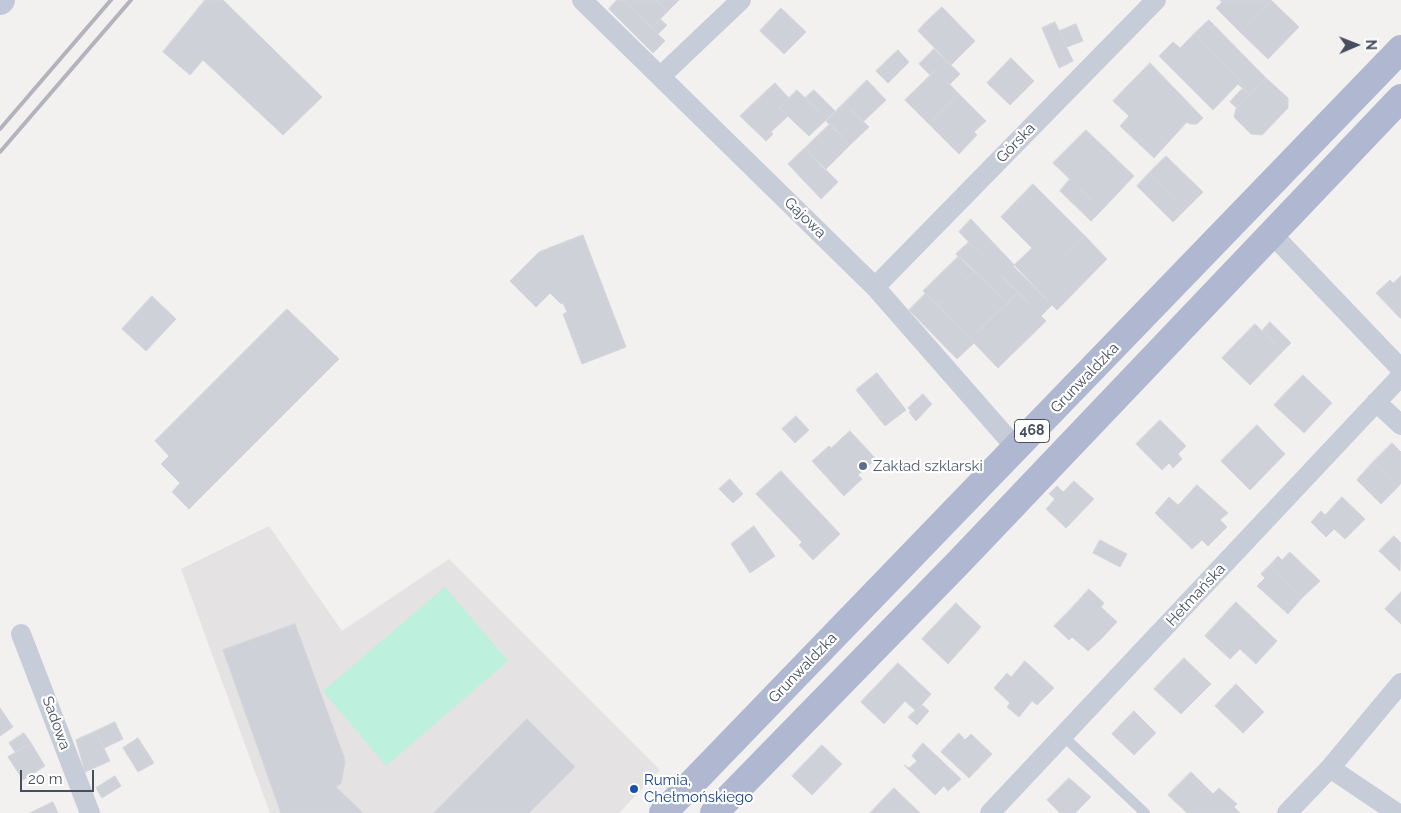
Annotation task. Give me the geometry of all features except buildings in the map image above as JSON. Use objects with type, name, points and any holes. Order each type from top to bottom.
[{"type":"main road","name":"Grunwaldzka","points":[[663,813],[1401,48]]},
{"type":"main road","name":"468","points":[[714,813],[959,562],[1401,98]]},
{"type":"street","name":"Gajowa","points":[[582,0],[876,287],[1016,448]]},
{"type":"street","points":[[661,76],[741,0]]},
{"type":"street","name":"Górska","points":[[876,287],[1156,0]]},
{"type":"street","points":[[1271,233],[1401,370]]},
{"type":"street","name":"Hetmańska","points":[[990,813],[1401,376]]},
{"type":"street","points":[[1376,402],[1401,425]]},
{"type":"street","name":"Sadowa","points":[[21,634],[90,813]]},
{"type":"street","points":[[1287,813],[1330,768],[1401,683]]},
{"type":"street","points":[[1330,768],[1397,813]]},
{"type":"lane","points":[[1063,736],[1145,813]]},
{"type":"shaded area","points":[[269,526],[342,631],[449,559],[660,770],[619,813],[270,813],[181,569]]},
{"type":"green space","points":[[445,587],[508,661],[386,766],[323,691]]},
{"type":"railway","points":[[0,129],[111,0]]},
{"type":"railway","points":[[0,152],[131,0]]},
{"type":"place","name":"Zakład szklarski","points":[[863,466]]},
{"type":"place","name":"Rumia, Chełmońskiego","points":[[634,789]]}]
